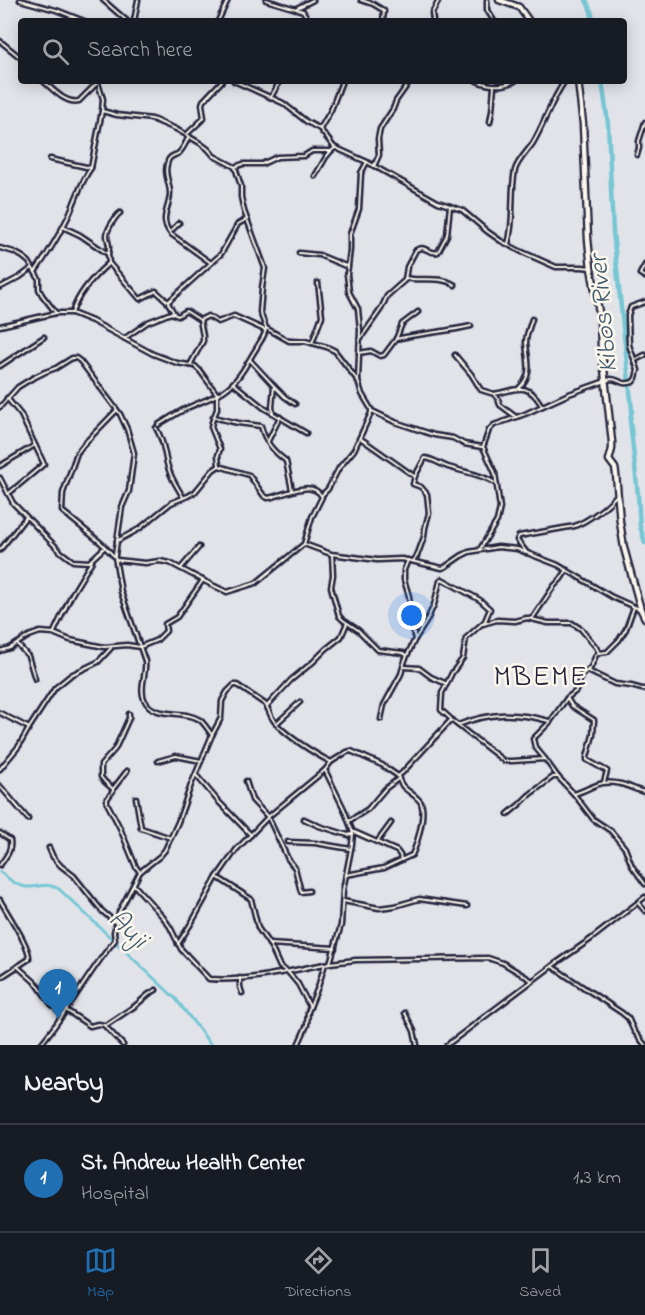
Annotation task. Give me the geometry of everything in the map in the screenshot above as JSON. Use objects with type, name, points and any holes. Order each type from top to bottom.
[{"type":"main road","points":[[499,0],[519,7],[526,18]]},
{"type":"main road","points":[[578,84],[583,124],[588,239],[600,318],[612,442],[609,460],[615,468],[624,548],[645,618]]},
{"type":"street","points":[[20,0],[78,18]]},
{"type":"street","points":[[103,0],[124,18]]},
{"type":"street","points":[[135,18],[138,0]]},
{"type":"street","points":[[219,18],[228,0]]},
{"type":"street","points":[[266,0],[297,8],[303,11],[307,18]]},
{"type":"street","points":[[297,8],[314,0]]},
{"type":"street","points":[[361,0],[374,4],[384,11],[383,18]]},
{"type":"street","points":[[433,18],[432,13],[439,0]]},
{"type":"street","points":[[487,0],[487,10],[492,18]]},
{"type":"street","points":[[0,41],[18,56]]},
{"type":"street","points":[[47,84],[68,100],[75,102],[79,101],[96,84]]},
{"type":"street","points":[[35,272],[63,227],[82,182],[91,168],[102,111],[103,99],[99,84]]},
{"type":"street","points":[[211,263],[167,228],[165,214],[170,192],[166,180],[167,163],[170,157],[181,151],[188,135],[204,118],[203,101],[219,84]]},
{"type":"street","points":[[241,84],[287,105],[307,122],[320,129],[331,144],[438,202],[462,210],[488,232],[508,244],[556,267],[591,268]]},
{"type":"street","points":[[271,97],[278,84]]},
{"type":"street","points":[[320,129],[331,110],[341,84]]},
{"type":"street","points":[[374,166],[379,155],[380,129],[408,84]]},
{"type":"street","points":[[484,84],[494,86],[508,84]]},
{"type":"street","points":[[508,244],[516,166],[533,142],[563,84]]},
{"type":"street","points":[[490,122],[494,86]]},
{"type":"street","points":[[102,111],[136,119],[152,119],[188,135],[214,156],[235,167],[247,219],[265,268],[260,312],[266,329],[241,375],[218,394],[185,409],[157,426],[163,439],[172,478],[184,498]]},
{"type":"street","points":[[637,155],[645,122]]},
{"type":"street","points":[[315,176],[326,157],[336,147]]},
{"type":"street","points":[[235,167],[243,164],[262,164],[278,157],[304,156],[312,151],[331,152]]},
{"type":"street","points":[[50,159],[91,168]]},
{"type":"street","points":[[367,162],[361,173],[359,209],[350,234],[347,284],[358,309],[360,340],[358,381],[362,394],[372,411],[412,428],[453,438],[464,444],[483,447]]},
{"type":"street","points":[[360,340],[387,296],[403,283],[407,267],[418,248],[436,253],[445,241],[449,228],[450,206]]},
{"type":"street","points":[[120,213],[108,231],[109,264],[140,299],[156,291],[174,314]]},
{"type":"street","points":[[166,301],[171,300],[223,251],[238,224],[247,219]]},
{"type":"street","points":[[170,232],[179,223]]},
{"type":"street","points":[[63,227],[108,254]]},
{"type":"street","points":[[0,248],[23,257],[33,267],[39,279],[39,289],[42,295],[56,313]]},
{"type":"street","points":[[299,253],[326,257],[348,267]]},
{"type":"street","points":[[72,313],[74,304],[85,288],[109,264]]},
{"type":"street","points":[[645,265],[640,274],[645,278]]},
{"type":"street","points":[[1,286],[20,277],[33,267]]},
{"type":"street","points":[[405,278],[416,280],[430,278],[449,281],[455,285]]},
{"type":"street","points":[[312,343],[322,316],[318,283]]},
{"type":"street","points":[[480,550],[499,515],[499,496],[495,473],[483,447],[492,426],[569,394],[613,379],[621,384],[635,380],[638,370],[629,345],[628,311],[631,307],[645,302]]},
{"type":"street","points":[[125,339],[138,328],[163,315],[171,313],[178,316],[186,311],[200,321],[203,336],[203,341],[190,365]]},
{"type":"street","points":[[359,353],[371,351],[382,357],[396,339],[402,324],[418,312]]},
{"type":"street","points":[[0,326],[56,313],[72,313],[92,321],[153,354],[177,363],[195,366],[218,394],[217,409],[211,427],[220,449],[219,466]]},
{"type":"street","points":[[200,321],[208,316],[218,322],[234,316],[289,341],[327,347],[335,351],[358,381]]},
{"type":"street","points":[[455,355],[481,390],[494,394],[519,388],[528,377],[527,336],[532,319]]},
{"type":"street","points":[[396,339],[471,326]]},
{"type":"street","points":[[0,366],[44,337]]},
{"type":"street","points":[[635,360],[645,355]]},
{"type":"street","points":[[0,407],[18,387],[74,358],[80,361],[117,410],[134,453],[129,491],[122,507],[115,559],[121,592],[146,668],[143,695],[148,705],[157,711],[196,718],[205,724],[212,735]]},
{"type":"street","points":[[250,360],[285,397],[295,404]]},
{"type":"street","points":[[233,383],[264,408],[306,433]]},
{"type":"street","points":[[273,413],[274,386]]},
{"type":"street","points":[[519,388],[531,392],[542,406]]},
{"type":"street","points":[[494,394],[500,405],[516,417]]},
{"type":"street","points":[[7,398],[21,416],[44,464],[8,494]]},
{"type":"street","points":[[117,410],[79,449],[66,483],[62,511],[108,549],[115,559],[145,563],[166,562],[227,592],[254,584],[304,544],[312,517],[322,495],[354,450],[372,411]]},
{"type":"street","points":[[213,417],[260,425],[263,435],[276,454],[286,462],[292,491]]},
{"type":"street","points":[[267,441],[280,417]]},
{"type":"street","points":[[360,438],[414,476]]},
{"type":"street","points":[[0,466],[35,445]]},
{"type":"street","points":[[415,639],[404,570],[410,560],[417,556],[429,513],[427,494],[421,487],[413,484],[425,458],[496,483]]},
{"type":"street","points":[[219,466],[249,475],[268,498],[304,489],[312,489],[322,495]]},
{"type":"street","points":[[117,541],[139,529],[171,503],[195,492],[219,466]]},
{"type":"street","points":[[0,478],[13,503],[51,543],[70,559],[92,561]]},
{"type":"street","points":[[527,553],[517,540],[519,536],[575,526],[601,510],[618,495]]},
{"type":"street","points":[[0,550],[26,516]]},
{"type":"street","points":[[304,544],[332,555],[377,560],[402,559],[437,567],[445,567],[461,556],[480,550],[503,547],[546,560],[641,610]]},
{"type":"street","points":[[181,568],[199,547]]},
{"type":"street","points":[[53,633],[72,594],[92,561],[104,548]]},
{"type":"street","points":[[332,555],[332,591],[339,616],[358,630],[378,650],[404,653],[408,656]]},
{"type":"street","points":[[532,619],[567,570]]},
{"type":"street","points":[[381,719],[384,705],[434,605],[441,579],[464,591],[489,609],[485,621],[466,638],[463,658],[452,673],[441,697],[441,710],[504,761],[545,759]]},
{"type":"street","points":[[0,651],[40,632],[53,633],[80,643],[104,647],[127,645],[140,647],[155,642],[166,631],[165,624],[177,617],[202,580]]},
{"type":"street","points":[[634,607],[620,640],[607,652],[599,653],[595,657],[591,667],[581,676],[574,693],[567,698],[533,741],[558,777],[593,819],[611,831],[625,848],[632,866],[645,884]]},
{"type":"street","points":[[481,624],[524,618],[548,623],[573,623],[581,629],[599,653]]},
{"type":"street","points":[[267,706],[298,673],[341,638],[347,623]]},
{"type":"street","points":[[17,644],[28,656],[36,679]]},
{"type":"street","points":[[0,769],[19,746],[55,688],[71,675],[98,662],[113,647]]},
{"type":"street","points":[[404,667],[419,668],[430,677],[447,684]]},
{"type":"street","points":[[588,671],[615,684],[645,689]]},
{"type":"street","points":[[40,1045],[115,940],[119,912],[140,872],[163,853],[220,718],[222,700],[234,685],[267,706],[274,720],[296,740],[331,762]]},
{"type":"street","points":[[567,698],[572,706],[594,720],[593,735],[586,757],[587,760],[607,771],[604,782]]},
{"type":"street","points":[[277,723],[300,702]]},
{"type":"street","points":[[0,713],[29,728]]},
{"type":"street","points":[[113,789],[100,777],[101,765],[115,749],[129,714]]},
{"type":"street","points":[[458,725],[507,714],[550,722]]},
{"type":"street","points":[[349,821],[368,809],[451,720]]},
{"type":"street","points":[[178,944],[217,877],[236,850],[268,817],[326,770],[331,762],[351,751],[382,765],[398,777],[401,785],[419,799],[423,807],[412,855],[384,868],[346,875]]},
{"type":"street","points":[[158,761],[176,756],[201,761]]},
{"type":"street","points":[[326,770],[352,832],[341,925],[330,963]]},
{"type":"street","points":[[127,771],[106,800],[140,872]]},
{"type":"street","points":[[195,774],[251,835]]},
{"type":"street","points":[[508,814],[553,777],[558,777]]},
{"type":"street","points":[[246,781],[252,800],[268,817],[288,859],[295,868],[301,892],[309,891]]},
{"type":"street","points":[[574,794],[604,782],[620,784],[645,792]]},
{"type":"street","points":[[1,788],[28,819]]},
{"type":"street","points":[[136,798],[141,828],[171,838]]},
{"type":"street","points":[[304,819],[348,835],[352,832]]},
{"type":"street","points":[[377,842],[391,823]]},
{"type":"street","points":[[352,832],[398,852],[400,860]]},
{"type":"street","points":[[0,833],[11,843],[10,850],[0,866]]},
{"type":"street","points":[[288,842],[315,843],[351,849]]},
{"type":"street","points":[[49,848],[61,866],[74,876],[102,911],[116,923]]},
{"type":"street","points":[[217,877],[251,899],[256,923],[280,967],[288,972],[298,984],[310,1007]]},
{"type":"street","points":[[134,885],[163,917],[178,944],[209,979],[288,972],[356,960],[488,958],[503,963],[532,981]]},
{"type":"street","points":[[447,1045],[645,897]]},
{"type":"street","points":[[343,901],[379,908],[419,899],[467,906]]},
{"type":"street","points":[[0,900],[30,956],[29,959],[0,978]]},
{"type":"street","points":[[638,903],[645,911]]},
{"type":"street","points":[[269,944],[335,948]]},
{"type":"street","points":[[298,1045],[307,1025],[308,1012],[325,964]]},
{"type":"street","points":[[17,966],[37,984],[51,1004],[63,1015]]},
{"type":"street","points":[[552,966],[628,1018],[634,1031],[645,1045]]},
{"type":"street","points":[[240,978],[242,993]]},
{"type":"street","points":[[105,1026],[156,990]]},
{"type":"street","points":[[66,1010],[90,1026],[98,1024],[105,1026],[123,1045]]},
{"type":"street","points":[[405,1013],[414,1031],[417,1045]]},
{"type":"waterway","name":"Kibos River","points":[[586,0],[592,18]]},
{"type":"waterway","name":"Kibos River","points":[[602,84],[608,123],[613,232],[632,410],[630,420],[640,526],[645,543]]},
{"type":"waterway","name":"Auji","points":[[0,872],[22,886],[46,885],[59,889],[176,999],[211,1045]]},
{"type":"place","name":"St. Andrew Health Center","points":[[58,1019]]},
{"type":"district","name":"MBEME","points":[[541,675]]}]
